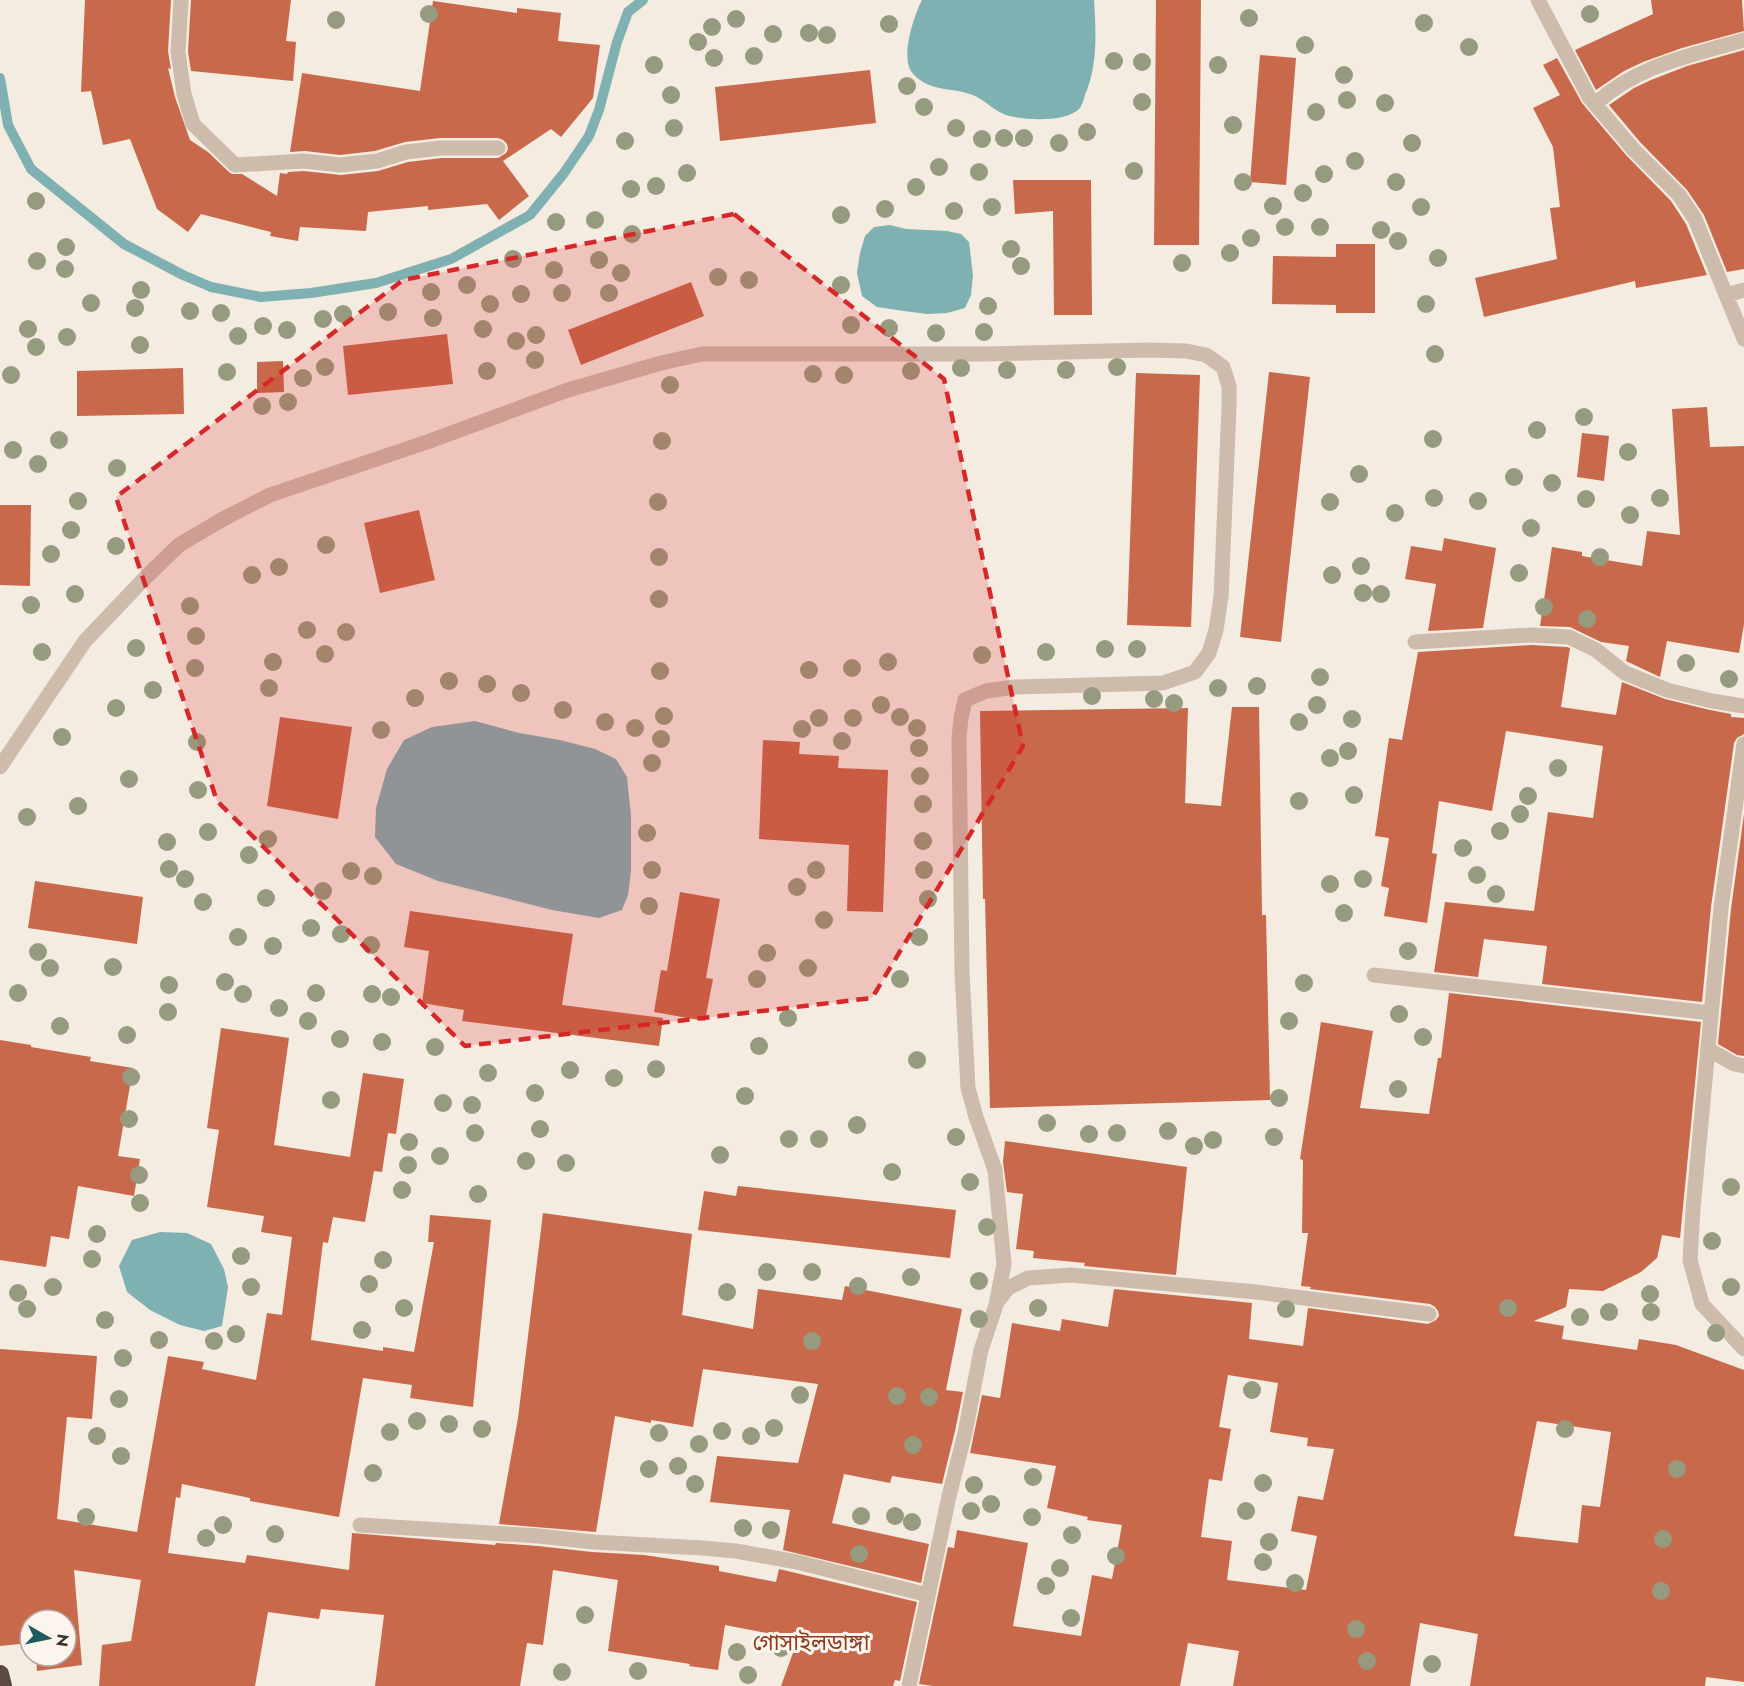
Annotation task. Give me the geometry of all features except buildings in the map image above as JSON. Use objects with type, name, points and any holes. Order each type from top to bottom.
[{"type":"highway","points":[[0,1674],[3,1686]]},
{"type":"street","points":[[181,0],[178,52],[184,94],[193,124],[235,165],[304,161],[340,165],[376,161],[406,152],[441,148],[498,148]]},
{"type":"street","points":[[1538,0],[1589,97],[1633,149],[1679,195],[1695,219],[1744,339]]},
{"type":"street","points":[[1595,104],[1625,80],[1652,68],[1675,59],[1744,40]]},
{"type":"street","points":[[1727,295],[1744,291]]},
{"type":"street","points":[[0,767],[85,641],[179,545],[270,495],[427,442],[568,390],[661,363],[702,354],[985,354],[1147,350],[1186,351],[1206,355],[1223,367],[1229,386],[1221,597],[1216,630],[1209,653],[1195,672],[1163,683],[1015,687],[986,691],[965,700],[959,738],[965,1046],[968,1088],[995,1170],[1004,1264],[996,1305],[981,1350],[965,1433],[916,1643],[909,1686]]},
{"type":"street","points":[[1415,642],[1531,635],[1569,637],[1596,650],[1625,673],[1667,690],[1744,706]]},
{"type":"street","points":[[1744,744],[1738,833],[1721,908],[1690,1260],[1702,1304],[1744,1349]]},
{"type":"street","points":[[1374,975],[1711,1013]]},
{"type":"street","points":[[1708,1049],[1734,1064],[1744,1066]]},
{"type":"street","points":[[996,1305],[1008,1288],[1028,1278],[1071,1275],[1256,1292],[1429,1314]]},
{"type":"street","points":[[360,1525],[736,1551],[797,1562],[928,1595]]},
{"type":"highlighted area","points":[[734,214],[944,379],[1023,746],[872,998],[465,1046],[217,801],[116,497],[403,280]]},
{"type":"water","points":[[922,0],[1094,0],[1094,60],[1089,84],[1080,108],[1074,113],[1056,118],[1036,119],[1009,116],[973,95],[931,86],[917,78],[911,71],[907,56],[912,25]]},
{"type":"water","points":[[890,225],[906,229],[961,234],[969,242],[973,275],[971,295],[965,308],[947,313],[927,314],[877,307],[862,296],[857,273],[865,236],[874,227]]},
{"type":"water","points":[[475,721],[595,749],[616,759],[627,777],[631,816],[631,871],[628,895],[622,910],[599,918],[552,910],[438,881],[396,864],[375,837],[376,808],[387,769],[404,740],[432,727]]},
{"type":"water","points":[[160,1232],[187,1233],[211,1244],[224,1269],[228,1287],[222,1326],[204,1331],[180,1325],[150,1310],[127,1292],[119,1266],[132,1240]]},
{"type":"waterway","points":[[0,78],[8,125],[31,169],[124,244],[211,287],[261,297],[311,293],[376,283],[451,259],[530,215],[564,173],[589,136],[628,12],[643,0]]},
{"type":"district","name":"গোসাইলডাঙ্গা","points":[[811,1642]]}]
